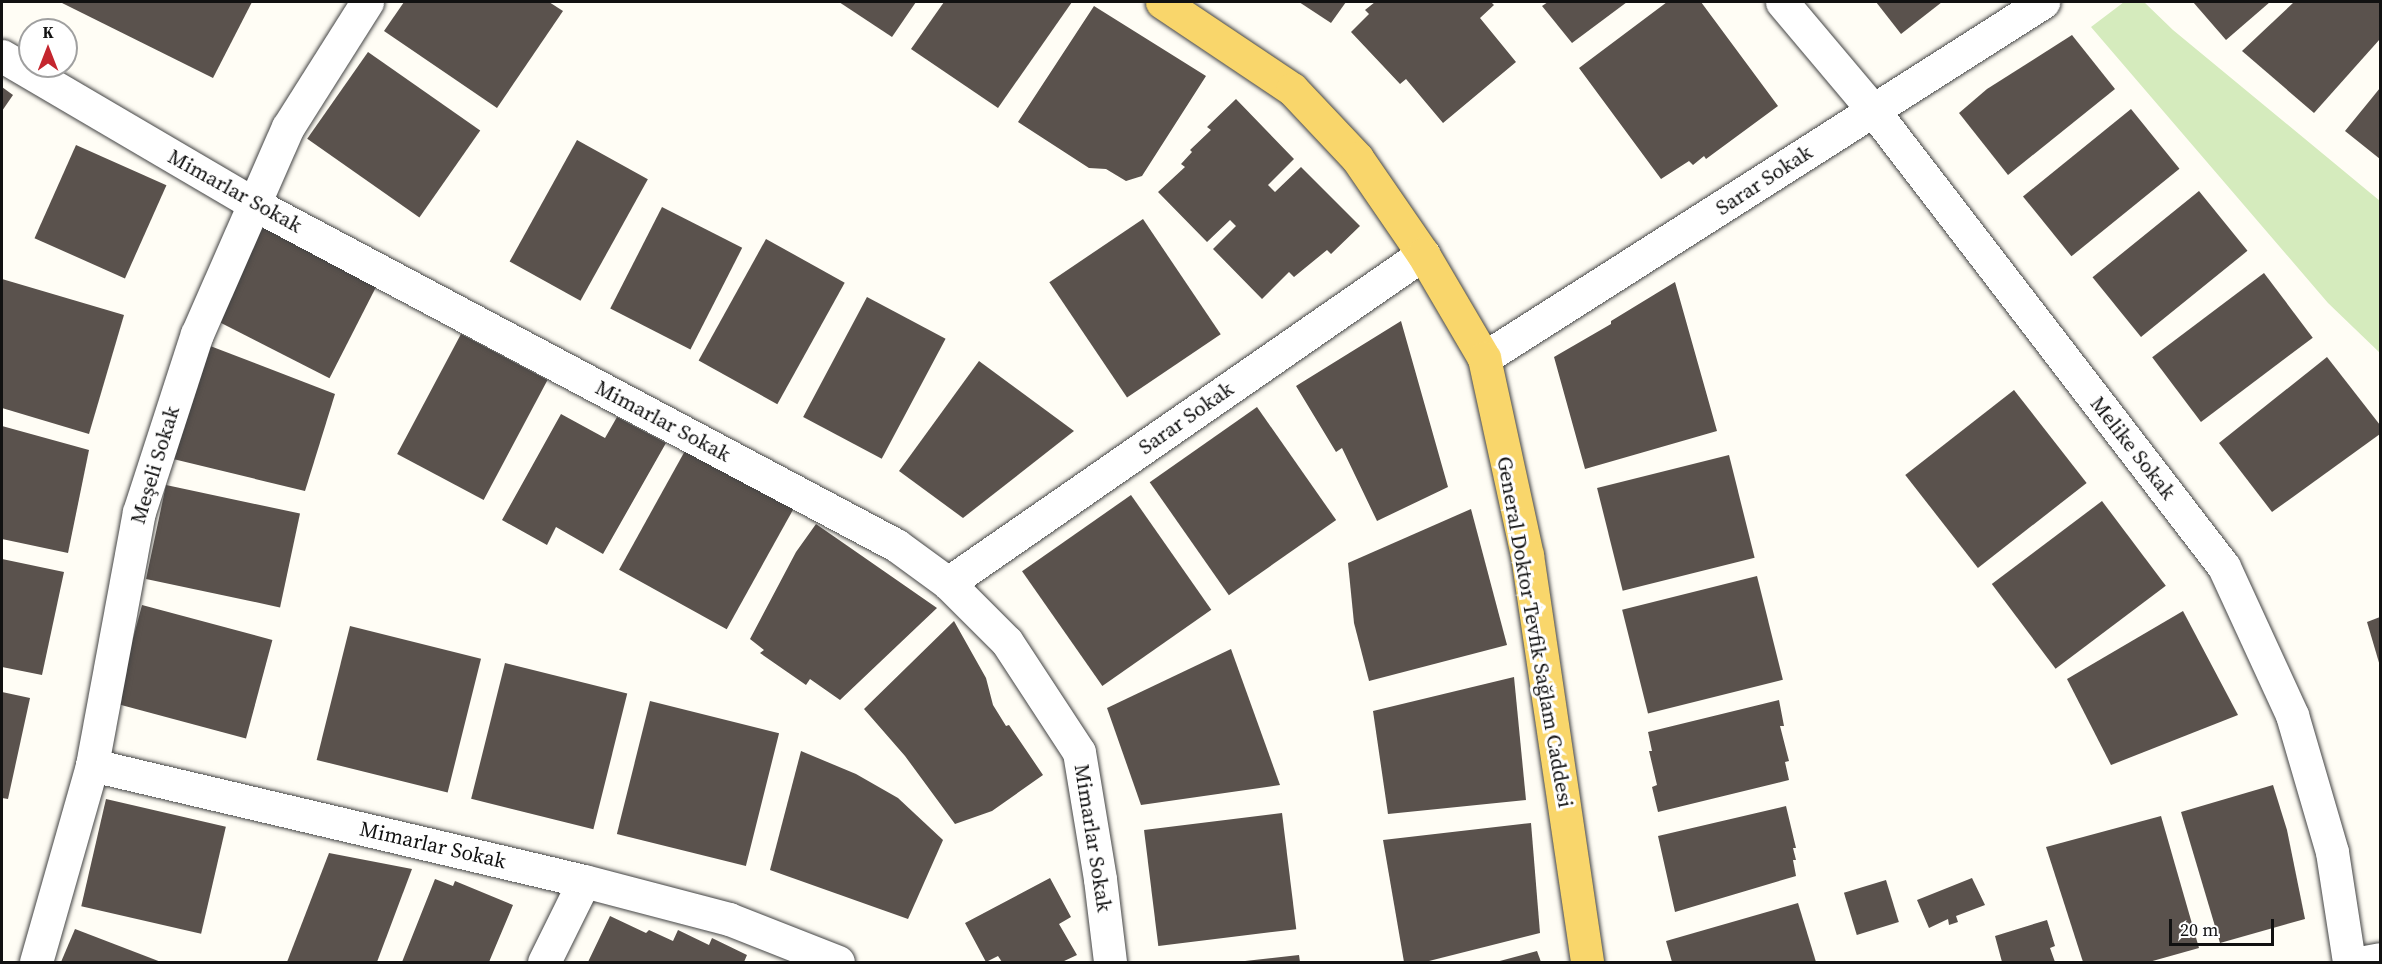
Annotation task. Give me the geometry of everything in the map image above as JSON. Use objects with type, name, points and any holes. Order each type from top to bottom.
[{"type":"main road","name":"General Doktor Tevfik Sağlam Caddesi","points":[[1162,2],[1292,89],[1357,158],[1423,254],[1484,358],[1527,555],[1566,805],[1587,963]]},
{"type":"street","name":"Meşeli Sokak","points":[[36,963],[92,765],[139,512],[197,334],[288,127],[367,2]]},
{"type":"street","name":"Melike Sokak","points":[[1782,2],[1873,110],[2224,567],[2292,715],[2332,852],[2349,963]]},
{"type":"street","name":"Sarar Sokak","points":[[1484,358],[2043,2]]},
{"type":"street","name":"Mimarlar Sokak","points":[[2,56],[254,204],[896,545],[948,583],[1007,642],[1079,752],[1100,879],[1110,963]]},
{"type":"street","name":"Sarar Sokak","points":[[948,583],[1423,254]]},
{"type":"street","name":"Mimarlar Sokak","points":[[92,765],[584,881],[729,919],[838,963]]},
{"type":"street","points":[[544,963],[584,881]]},
{"type":"street","points":[[2365,963],[2380,959]]},
{"type":"green space","points":[[2124,2],[2144,2],[2173,30],[2380,201],[2380,353],[2328,303],[2091,27]]},
{"type":"building","points":[[60,2],[252,2],[213,78]]},
{"type":"building","points":[[404,2],[549,2],[563,11],[497,108],[384,31]]},
{"type":"building","points":[[839,2],[916,2],[892,37]]},
{"type":"building","points":[[944,2],[1072,2],[998,108],[911,49]]},
{"type":"building","points":[[1299,2],[1346,2],[1331,23]]},
{"type":"building","points":[[1375,2],[1491,2],[1494,5],[1480,18],[1516,62],[1443,123],[1406,79],[1400,84],[1351,32],[1369,14],[1365,10]]},
{"type":"building","points":[[1548,2],[1627,2],[1572,43],[1542,6]]},
{"type":"building","points":[[1667,2],[1701,2],[1778,106],[1706,159],[1704,156],[1693,165],[1689,161],[1661,179],[1579,68]]},
{"type":"building","points":[[1876,2],[1942,2],[1901,34]]},
{"type":"building","points":[[2193,2],[2270,2],[2226,40]]},
{"type":"building","points":[[2294,2],[2380,2],[2380,39],[2314,113],[2242,51]]},
{"type":"building","points":[[1094,6],[1206,76],[1142,176],[1126,181],[1106,169],[1089,168],[1018,122]]},
{"type":"building","points":[[2072,35],[2115,89],[2008,175],[1959,113],[1987,89]]},
{"type":"building","points":[[368,52],[480,131],[419,217],[307,139]]},
{"type":"building","points":[[2,87],[13,95],[2,111]]},
{"type":"building","points":[[2380,88],[2380,159],[2345,131]]},
{"type":"building","points":[[1236,99],[1294,159],[1268,185],[1275,192],[1301,167],[1360,226],[1331,254],[1327,250],[1294,277],[1289,272],[1262,299],[1213,249],[1236,226],[1230,220],[1207,242],[1158,192],[1185,167],[1181,164],[1192,152],[1190,150],[1211,130],[1207,127]]},
{"type":"building","points":[[2131,109],[2179,169],[2071,256],[2023,196]]},
{"type":"building","points":[[577,140],[648,179],[580,301],[510,262]]},
{"type":"building","points":[[76,145],[166,185],[125,278],[35,238]]},
{"type":"building","points":[[2199,191],[2247,251],[2141,337],[2093,277]]},
{"type":"building","points":[[662,207],[742,248],[690,349],[610,309]]},
{"type":"building","points":[[1143,219],[1221,334],[1127,397],[1049,282]]},
{"type":"building","points":[[256,223],[377,285],[330,378],[208,317]]},
{"type":"building","points":[[766,239],[845,283],[777,404],[699,361]]},
{"type":"building","points":[[2264,273],[2313,338],[2201,422],[2152,357]]},
{"type":"building","points":[[2,279],[124,315],[89,434],[2,408]]},
{"type":"building","points":[[1675,282],[1717,431],[1585,469],[1554,357],[1611,324],[1611,321]]},
{"type":"building","points":[[867,297],[946,339],[882,459],[803,417]]},
{"type":"building","points":[[1401,321],[1448,487],[1377,521],[1342,448],[1336,452],[1296,386]]},
{"type":"building","points":[[461,334],[548,380],[484,500],[397,454]]},
{"type":"building","points":[[205,344],[335,394],[305,491],[169,458]]},
{"type":"building","points":[[2327,357],[2380,425],[2380,434],[2272,512],[2219,443]]},
{"type":"building","points":[[979,361],[1074,431],[963,518],[899,471]]},
{"type":"building","points":[[2014,390],[2087,483],[1978,568],[1905,475]]},
{"type":"building","points":[[1257,407],[1336,520],[1229,595],[1150,482]]},
{"type":"building","points":[[561,414],[605,438],[617,417],[666,443],[603,554],[556,527],[547,545],[502,520]]},
{"type":"building","points":[[2,426],[89,450],[68,553],[2,539]]},
{"type":"building","points":[[686,449],[794,509],[727,629],[619,570]]},
{"type":"building","points":[[1729,455],[1755,558],[1623,591],[1597,488]]},
{"type":"building","points":[[166,485],[300,513],[280,607],[146,579]]},
{"type":"building","points":[[1131,495],[1211,610],[1102,686],[1022,571]]},
{"type":"building","points":[[2102,501],[2166,586],[2056,669],[1992,584]]},
{"type":"building","points":[[1471,509],[1507,645],[1369,681],[1354,623],[1348,563]]},
{"type":"building","points":[[816,524],[937,608],[840,700],[810,679],[806,685],[760,653],[764,650],[750,639],[796,552]]},
{"type":"building","points":[[2,559],[64,572],[42,675],[2,667]]},
{"type":"building","points":[[1757,576],[1783,680],[1648,713],[1622,610]]},
{"type":"building","points":[[142,605],[272,640],[246,738],[116,704]]},
{"type":"building","points":[[2183,611],[2238,715],[2111,765],[2067,679]]},
{"type":"building","points":[[2380,617],[2380,666],[2367,622]]},
{"type":"building","points":[[954,621],[986,678],[993,705],[1043,775],[992,811],[955,824],[905,756],[864,709]]},
{"type":"building","points":[[350,626],[481,659],[448,793],[317,760]]},
{"type":"building","points":[[1231,649],[1280,785],[1141,805],[1107,708]]},
{"type":"building","points":[[505,663],[627,693],[593,829],[471,799]]},
{"type":"building","points":[[1514,677],[1526,800],[1388,814],[1373,711]]},
{"type":"building","points":[[2,692],[30,698],[8,799],[2,798]]},
{"type":"building","points":[[1779,700],[1784,726],[1780,726],[1789,761],[1785,762],[1789,780],[1658,812],[1652,787],[1657,785],[1649,751],[1652,751],[1648,732]]},
{"type":"building","points":[[650,701],[779,733],[746,866],[617,834]]},
{"type":"building","points":[[801,751],[856,774],[898,798],[943,840],[908,919],[770,870]]},
{"type":"building","points":[[2273,785],[2287,830],[2305,919],[2220,943],[2181,812]]},
{"type":"building","points":[[106,799],[226,827],[201,934],[81,906]]},
{"type":"building","points":[[1786,806],[1796,848],[1793,848],[1796,860],[1793,860],[1796,876],[1675,912],[1658,836]]},
{"type":"building","points":[[1282,813],[1296,929],[1158,946],[1144,830]]},
{"type":"building","points":[[2161,816],[2199,948],[2149,962],[2083,962],[2046,847]]},
{"type":"building","points":[[1531,823],[1540,933],[1425,962],[1404,962],[1383,840]]},
{"type":"building","points":[[329,853],[412,869],[377,962],[287,962]]},
{"type":"building","points":[[1050,878],[1071,917],[1059,924],[1077,955],[1062,962],[1002,962],[998,956],[986,962],[965,923]]},
{"type":"building","points":[[1972,878],[1985,905],[1956,916],[1958,922],[1949,925],[1948,919],[1929,928],[1917,900]]},
{"type":"building","points":[[435,879],[453,886],[455,881],[513,905],[489,962],[402,962]]},
{"type":"building","points":[[1886,880],[1899,922],[1857,935],[1844,893]]},
{"type":"building","points":[[1798,903],[1816,962],[1672,962],[1666,941]]},
{"type":"building","points":[[610,916],[646,933],[649,930],[673,941],[678,930],[709,945],[712,938],[747,955],[744,962],[588,962]]},
{"type":"building","points":[[2047,920],[2055,946],[2050,948],[2055,962],[2002,962],[1995,936]]},
{"type":"building","points":[[75,929],[161,962],[61,962]]},
{"type":"building","points":[[1537,951],[1541,962],[1496,962]]},
{"type":"building","points":[[1299,955],[1300,962],[1245,961]]}]
